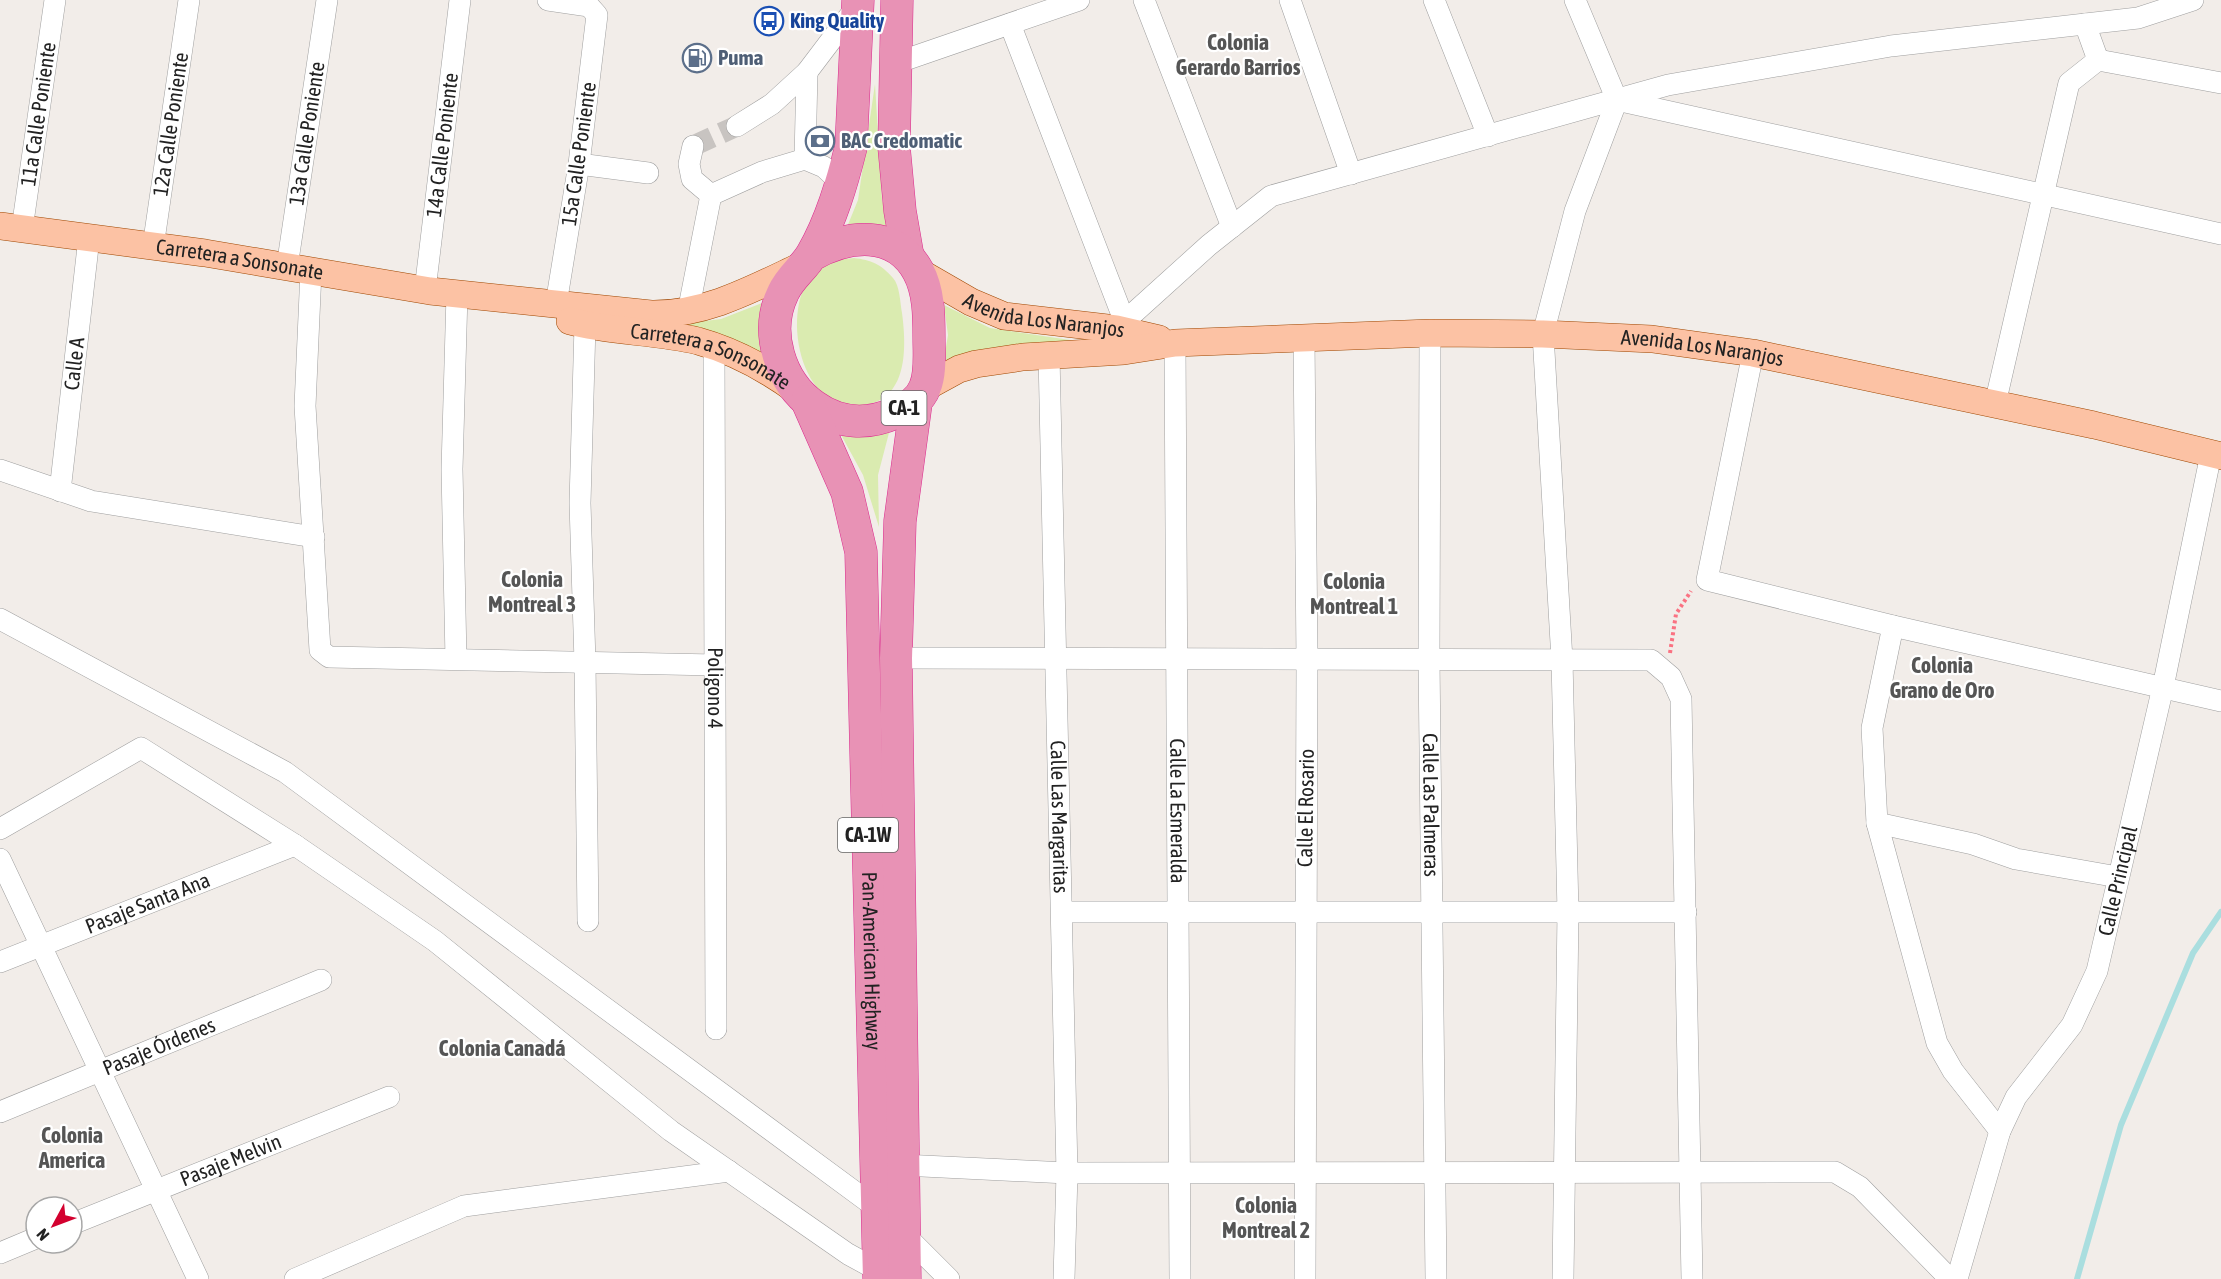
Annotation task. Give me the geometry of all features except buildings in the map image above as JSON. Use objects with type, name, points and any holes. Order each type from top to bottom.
[{"type":"highway","points":[[897,0],[894,147],[900,211],[914,265]]},
{"type":"highway","points":[[802,396],[778,354],[775,334],[782,295],[792,277],[807,260],[829,220],[851,147],[858,3]]},
{"type":"highway","points":[[807,260],[840,242],[857,238],[876,239],[914,265]]},
{"type":"highway","name":"CA-1","points":[[802,396],[839,420],[858,422],[893,414],[921,395],[929,319],[926,294],[914,265]]},
{"type":"highway","name":"Pan-American Highway","points":[[888,1276],[904,1234],[896,658],[900,521],[921,395]]},
{"type":"highway","name":"Pan-American Highway","points":[[802,396],[847,492],[861,552],[878,1209],[888,1276]]},
{"type":"main road","name":"Carretera a Sonsonate","points":[[11,227],[299,269],[425,290],[651,314],[688,312],[742,294],[807,260]]},
{"type":"main road","name":"Avenida Los Naranjos","points":[[914,265],[971,302],[1004,316],[1120,325],[1175,343]]},
{"type":"main road","name":"Carretera a Sonsonate","points":[[468,295],[585,326],[680,338],[714,346],[747,360],[802,396]]},
{"type":"main road","name":"Avenida Los Naranjos","points":[[921,395],[959,369],[976,363],[1049,355],[1124,351],[1175,343],[1430,333],[1543,334],[1653,339],[1753,353],[2094,425],[2216,455]]},
{"type":"street","name":"11a Calle Poniente","points":[[11,227],[55,0]]},
{"type":"street","name":"12a Calle Poniente","points":[[153,248],[189,0]]},
{"type":"street","name":"13a Calle Poniente","points":[[327,0],[299,269],[320,650],[329,657],[715,665]]},
{"type":"street","name":"14a Calle Poniente","points":[[425,290],[460,0]]},
{"type":"street","name":"15a Calle Poniente","points":[[548,0],[589,6],[597,15],[579,164],[556,304]]},
{"type":"street","points":[[896,63],[1079,0]]},
{"type":"street","points":[[1144,0],[1232,227]]},
{"type":"street","points":[[1290,0],[1351,174]]},
{"type":"street","points":[[1434,0],[1488,136]]},
{"type":"street","points":[[1563,1279],[1568,912],[1562,660],[1543,334],[1575,211],[1617,100],[1575,0]]},
{"type":"street","points":[[1010,24],[1120,325],[1271,196],[1668,85],[1892,46],[2138,18],[2193,0]]},
{"type":"street","points":[[737,126],[772,104],[807,72],[858,3]]},
{"type":"street","points":[[2085,24],[2098,60]]},
{"type":"street","points":[[1995,404],[2069,83],[2098,60],[2221,83]]},
{"type":"street","points":[[805,159],[807,72]]},
{"type":"street","points":[[1617,100],[2221,234]]},
{"type":"street","points":[[693,146],[689,164],[692,179],[711,195]]},
{"type":"street","points":[[711,195],[762,172],[805,159],[824,167],[841,183]]},
{"type":"street","points":[[579,164],[648,173]]},
{"type":"street","points":[[688,312],[711,195]]},
{"type":"street","name":"Calle A","points":[[60,491],[89,238]]},
{"type":"street","points":[[456,659],[452,469],[468,295]]},
{"type":"street","points":[[585,326],[580,503],[585,662],[588,921]]},
{"type":"street","name":"Calle Las Palmeras","points":[[1430,333],[1429,660],[1436,1279]]},
{"type":"street","name":"Calle El Rosario","points":[[1304,338],[1307,660],[1304,912],[1305,1279]]},
{"type":"street","name":"Calle La Esmeralda","points":[[1175,343],[1180,1279]]},
{"type":"street","name":"Poligono 4","points":[[714,346],[716,1029]]},
{"type":"street","points":[[1753,353],[1707,580],[1893,626],[2221,701]]},
{"type":"street","name":"Calle Las Margaritas","points":[[1049,355],[1058,660],[1067,1173],[1064,1279]]},
{"type":"street","name":"Calle Principal","points":[[1957,1279],[2000,1131],[2016,1097],[2059,1044],[2086,997],[2107,936],[2118,878],[2216,455]]},
{"type":"street","points":[[0,470],[91,501],[314,537]]},
{"type":"street","points":[[0,620],[285,772],[878,1209]]},
{"type":"street","points":[[1893,626],[1872,728],[1877,823],[1937,1043],[1953,1071],[2000,1131]]},
{"type":"street","points":[[896,658],[1651,660],[1671,677],[1681,699],[1692,1173],[1692,1279]]},
{"type":"street","points":[[0,829],[141,748],[295,845],[435,941],[671,1131],[848,1254],[888,1276]]},
{"type":"street","points":[[1877,823],[1973,844],[2016,859],[2118,878]]},
{"type":"street","name":"Pasaje Santa Ana","points":[[0,962],[295,845]]},
{"type":"street","points":[[0,859],[198,1279]]},
{"type":"street","points":[[1062,912],[1686,912]]},
{"type":"street","name":"Pasaje Órdenes","points":[[0,1112],[321,980]]},
{"type":"street","name":"Pasaje Melvin","points":[[84,1219],[389,1097]]},
{"type":"street","points":[[902,1165],[1067,1173],[1835,1172],[1860,1188],[1950,1279]]},
{"type":"street","points":[[296,1279],[464,1206],[729,1171]]},
{"type":"street","points":[[904,1234],[949,1279]]},
{"type":"street","points":[[0,1253],[24,1243]]},
{"type":"path","points":[[1671,677],[1670,640],[1676,614],[1687,593],[1707,580]]},
{"type":"green space","points":[[875,84],[882,200],[892,231],[847,227],[858,200]]},
{"type":"green space","points":[[854,258],[866,260],[884,269],[895,281],[900,299],[904,344],[900,374],[894,387],[885,397],[872,404],[854,406],[833,401],[817,387],[805,367],[799,344],[797,320],[801,297],[809,278],[827,263]]},
{"type":"green space","points":[[770,300],[768,362],[635,323],[689,323],[721,319]]},
{"type":"green space","points":[[944,305],[990,328],[1077,341],[988,348],[943,365],[948,335]]},
{"type":"green space","points":[[890,429],[878,475],[879,527],[863,475],[839,431]]},
{"type":"waterway","points":[[2077,1279],[2121,1125],[2193,953],[2221,912]]},
{"type":"tunnel","points":[[693,146],[737,126]]},
{"type":"place","name":"King Quality","points":[[769,21]]},
{"type":"place","name":"Puma","points":[[697,58]]},
{"type":"place","name":"BAC Credomatic","points":[[820,141]]},
{"type":"district","name":"Colonia Gerardo Barrios","points":[[1238,54]]},
{"type":"district","name":"Colonia Montreal 3","points":[[532,592]]},
{"type":"district","name":"Colonia Montreal 1","points":[[1354,594]]},
{"type":"district","name":"Colonia Grano de Oro","points":[[1942,678]]},
{"type":"district","name":"Colonia Canadá","points":[[502,1048]]},
{"type":"district","name":"Colonia America","points":[[72,1148]]},
{"type":"district","name":"Colonia Montreal 2","points":[[1266,1218]]}]
